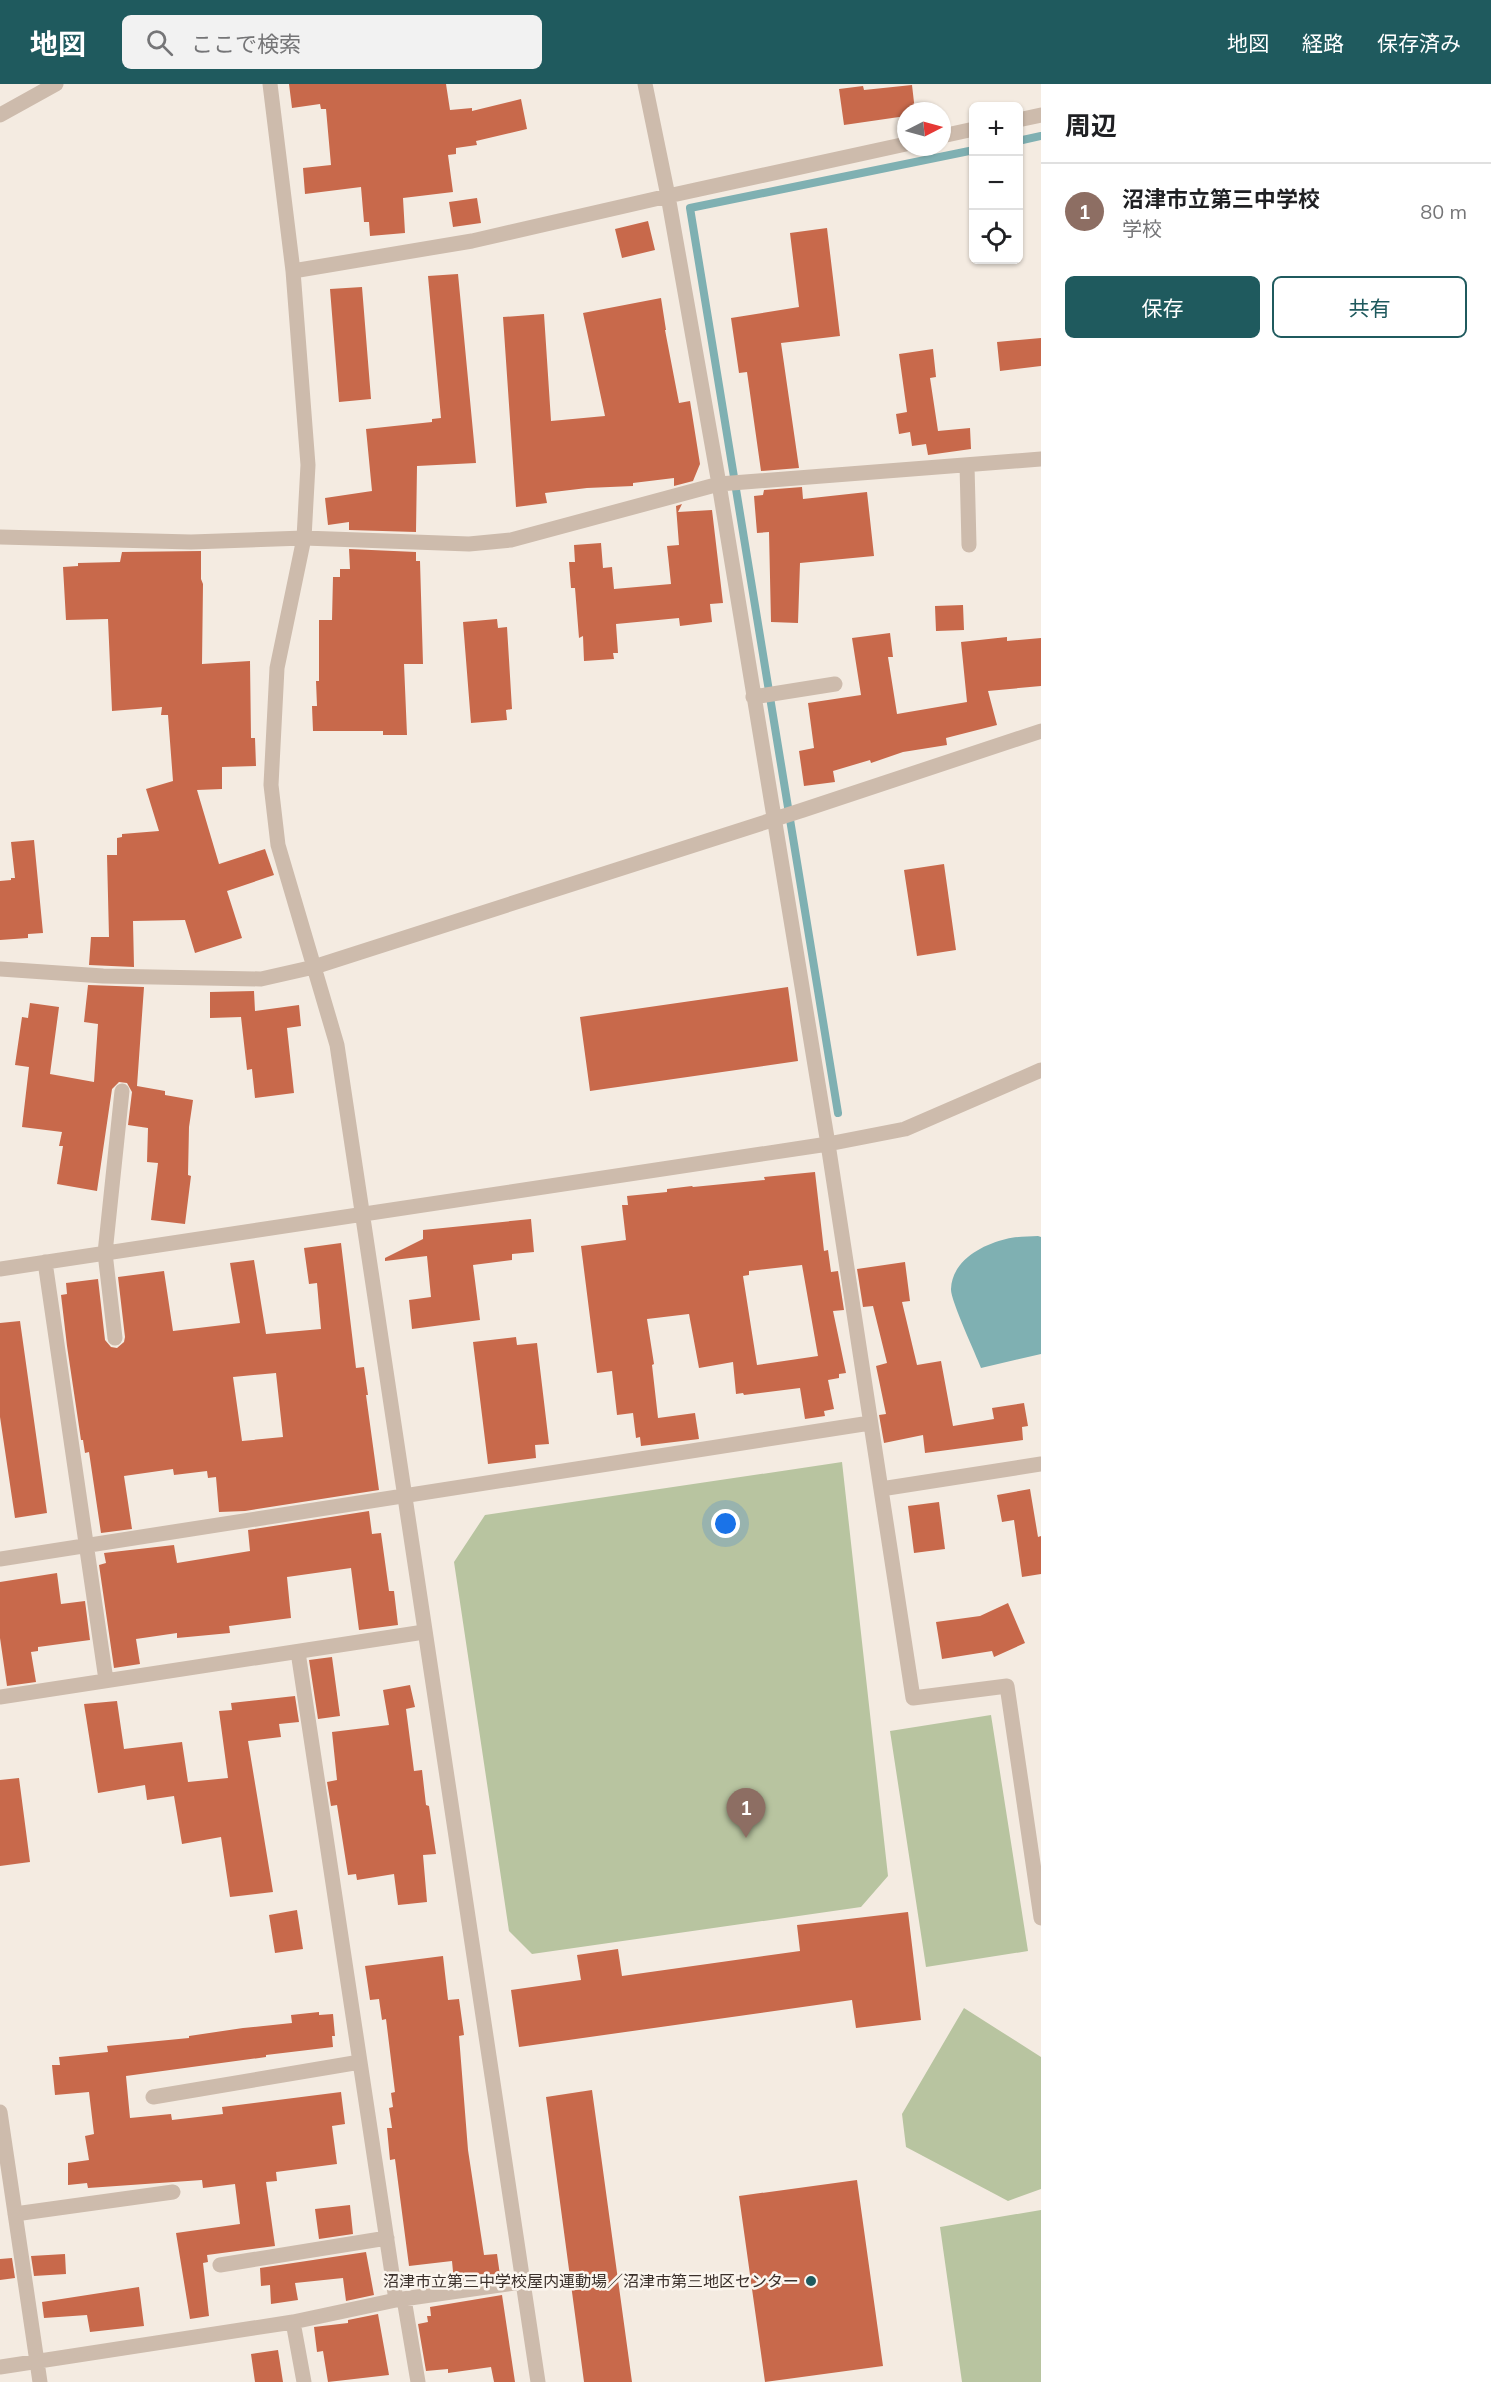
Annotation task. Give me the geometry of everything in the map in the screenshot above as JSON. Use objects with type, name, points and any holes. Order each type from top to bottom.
[{"type":"street","points":[[0,115],[56,84]]},
{"type":"street","points":[[270,84],[293,271],[308,465],[304,538],[277,668],[271,785],[278,845],[337,1045],[538,2382]]},
{"type":"street","points":[[645,84],[668,196],[719,484],[828,1144],[913,1698],[1007,1686],[1038,1879],[1041,1918]]},
{"type":"street","points":[[1023,119],[1041,115]]},
{"type":"street","points":[[951,134],[969,130]]},
{"type":"street","points":[[293,271],[472,242],[897,146]]},
{"type":"street","points":[[0,537],[191,542],[304,538],[470,544],[511,540],[719,484],[1041,459]]},
{"type":"street","points":[[967,465],[969,545]]},
{"type":"street","points":[[753,697],[835,684]]},
{"type":"street","points":[[0,969],[104,976],[261,980],[314,967],[773,820],[1041,731]]},
{"type":"street","points":[[0,1269],[828,1144],[905,1129],[1041,1070]]},
{"type":"street","points":[[115,1338],[105,1253],[122,1091]]},
{"type":"street","points":[[45,1262],[106,1680]]},
{"type":"street","points":[[0,1559],[870,1423]]},
{"type":"street","points":[[881,1489],[1041,1464]]},
{"type":"street","points":[[0,1697],[424,1632]]},
{"type":"street","points":[[298,1652],[387,2238],[418,2382]]},
{"type":"street","points":[[153,2097],[360,2062]]},
{"type":"street","points":[[0,2112],[40,2382]]},
{"type":"street","points":[[15,2214],[173,2192]]},
{"type":"street","points":[[220,2265],[387,2238]]},
{"type":"street","points":[[0,2367],[293,2322],[400,2300],[522,2282]]},
{"type":"street","points":[[293,2322],[304,2382]]},
{"type":"green space","points":[[842,1462],[888,1876],[861,1907],[532,1954],[509,1931],[454,1562],[485,1515]]},
{"type":"green space","points":[[991,1715],[1028,1951],[926,1967],[890,1731]]},
{"type":"green space","points":[[964,2008],[1041,2057],[1041,2189],[1008,2201],[906,2147],[902,2114]]},
{"type":"green space","points":[[1041,2210],[1041,2382],[962,2382],[940,2227]]},
{"type":"water","points":[[1041,1237],[1041,1354],[981,1368],[952,1295],[951,1289],[956,1270],[962,1262],[987,1245],[1010,1238]]},
{"type":"building","points":[[289,84],[446,84],[450,110],[472,108],[472,111],[521,99],[527,129],[476,141],[477,145],[456,148],[456,154],[448,155],[453,192],[403,198],[405,233],[370,236],[369,222],[364,222],[361,187],[305,194],[303,168],[331,165],[326,109],[321,109],[320,104],[292,108]]},
{"type":"building","points":[[912,85],[914,102],[897,102],[897,117],[844,125],[839,89],[863,86],[864,90]]},
{"type":"building","points":[[477,198],[481,223],[453,227],[449,202]]},
{"type":"building","points":[[648,221],[655,250],[622,258],[615,229]]},
{"type":"building","points":[[827,228],[840,336],[781,343],[799,468],[761,471],[747,372],[739,373],[731,318],[799,307],[790,233]]},
{"type":"building","points":[[458,274],[476,463],[417,466],[416,532],[349,530],[349,522],[328,525],[325,498],[372,491],[366,429],[432,422],[432,419],[441,418],[428,276]]},
{"type":"building","points":[[362,287],[371,399],[339,402],[330,289]]},
{"type":"building","points":[[661,298],[679,403],[690,401],[700,464],[693,481],[674,486],[674,478],[633,483],[633,486],[545,493],[547,503],[516,507],[503,317],[544,314],[551,421],[605,416],[583,313]]},
{"type":"building","points":[[1041,338],[1041,366],[1000,371],[997,342]]},
{"type":"building","points":[[933,349],[936,377],[930,378],[938,431],[970,428],[971,449],[928,455],[926,444],[912,446],[910,432],[899,434],[896,414],[907,412],[899,354]]},
{"type":"building","points":[[802,487],[803,499],[867,492],[874,556],[800,563],[798,623],[771,622],[769,532],[757,533],[754,496],[763,495],[764,490]]},
{"type":"building","points":[[682,504],[678,512],[712,510],[723,603],[710,604],[712,622],[680,626],[679,618],[616,624],[618,653],[613,653],[614,659],[584,661],[583,636],[579,638],[575,588],[571,588],[569,562],[575,562],[574,545],[601,543],[603,568],[612,567],[614,589],[671,584],[667,546],[679,545],[676,506]]},
{"type":"building","points":[[349,549],[416,552],[416,561],[420,561],[423,664],[404,664],[407,735],[383,735],[383,731],[313,731],[312,706],[317,706],[316,681],[319,681],[319,620],[332,620],[333,577],[340,577],[340,569],[350,569]]},
{"type":"building","points":[[201,551],[202,664],[250,661],[251,738],[255,738],[256,766],[222,767],[222,789],[197,790],[219,864],[265,849],[274,875],[227,891],[242,938],[195,953],[185,920],[133,921],[134,967],[89,965],[91,937],[109,937],[107,855],[117,855],[117,838],[122,837],[122,834],[159,831],[146,789],[173,781],[168,715],[161,715],[162,707],[112,711],[108,619],[66,620],[63,567],[78,566],[78,563],[120,562],[122,552]]},
{"type":"building","points":[[963,605],[964,630],[936,631],[935,606]]},
{"type":"building","points":[[497,619],[498,628],[507,627],[512,709],[506,710],[507,720],[471,723],[463,622]]},
{"type":"building","points":[[890,633],[893,657],[888,657],[897,714],[967,702],[961,642],[1007,637],[1007,641],[1041,638],[1041,686],[988,691],[997,725],[946,738],[947,745],[903,752],[871,763],[870,760],[833,771],[835,782],[804,786],[799,751],[814,748],[808,703],[861,695],[852,638]]},
{"type":"building","points":[[34,840],[43,933],[28,934],[28,938],[0,940],[0,881],[15,878],[11,842]]},
{"type":"building","points":[[944,864],[956,950],[917,956],[904,870]]},
{"type":"building","points":[[88,985],[144,987],[137,1086],[165,1091],[165,1095],[193,1100],[189,1127],[188,1175],[191,1176],[185,1224],[151,1220],[158,1163],[147,1162],[148,1128],[128,1125],[132,1092],[127,1083],[119,1082],[112,1089],[97,1191],[57,1184],[63,1146],[59,1146],[62,1132],[22,1127],[29,1067],[15,1065],[22,1017],[28,1018],[30,1003],[59,1007],[50,1074],[94,1082],[98,1024],[84,1022]]},
{"type":"building","points":[[788,987],[798,1061],[590,1091],[580,1017]]},
{"type":"building","points":[[254,991],[255,1011],[299,1005],[301,1026],[287,1028],[294,1093],[255,1098],[252,1069],[247,1070],[241,1017],[210,1018],[210,992]]},
{"type":"building","points":[[815,1172],[824,1251],[828,1250],[831,1272],[838,1271],[844,1310],[833,1311],[846,1373],[839,1374],[839,1378],[828,1380],[834,1409],[824,1411],[825,1416],[805,1419],[800,1388],[736,1394],[733,1362],[699,1368],[689,1314],[647,1319],[654,1364],[652,1365],[658,1418],[695,1413],[699,1439],[641,1446],[640,1437],[636,1438],[633,1413],[617,1415],[612,1371],[597,1373],[581,1246],[626,1240],[622,1205],[628,1205],[627,1196],[667,1192],[667,1189],[692,1186],[765,1180],[764,1177]],"holes":[[[802,1265],[818,1356],[757,1365],[743,1276],[749,1275],[749,1271]]]},
{"type":"building","points":[[531,1219],[534,1252],[512,1254],[512,1260],[473,1265],[480,1320],[412,1329],[409,1300],[431,1297],[427,1256],[385,1261],[385,1258],[423,1239],[423,1230]]},
{"type":"building","points":[[341,1243],[356,1368],[364,1367],[379,1490],[245,1511],[219,1512],[216,1477],[208,1478],[207,1471],[174,1475],[173,1469],[124,1476],[132,1529],[101,1533],[89,1452],[85,1453],[83,1440],[81,1440],[67,1346],[61,1295],[67,1294],[66,1283],[98,1279],[105,1340],[111,1347],[117,1348],[124,1342],[125,1337],[118,1277],[164,1271],[173,1331],[240,1323],[230,1263],[254,1260],[266,1334],[321,1329],[317,1283],[309,1284],[304,1248]],"holes":[[[276,1373],[283,1437],[242,1441],[233,1377]]]},
{"type":"building","points":[[905,1262],[910,1301],[902,1302],[917,1365],[941,1361],[953,1426],[994,1419],[992,1408],[1024,1403],[1028,1426],[1022,1427],[1023,1440],[925,1453],[923,1435],[884,1443],[879,1415],[886,1414],[876,1366],[887,1363],[873,1306],[863,1307],[857,1269]]},
{"type":"building","points":[[20,1321],[47,1513],[15,1518],[0,1417],[0,1323]]},
{"type":"building","points":[[516,1337],[517,1345],[537,1343],[549,1444],[535,1445],[536,1458],[488,1464],[473,1342]]},
{"type":"building","points":[[1030,1489],[1038,1537],[1041,1536],[1041,1574],[1022,1577],[1014,1520],[1002,1522],[997,1495]]},
{"type":"building","points":[[939,1502],[945,1549],[914,1553],[908,1506]]},
{"type":"building","points":[[369,1511],[372,1534],[381,1533],[389,1591],[394,1591],[398,1625],[359,1630],[351,1568],[287,1577],[291,1618],[229,1626],[230,1633],[177,1638],[177,1633],[136,1639],[140,1664],[114,1668],[99,1565],[106,1563],[104,1553],[174,1545],[177,1563],[250,1551],[248,1530]]},
{"type":"building","points":[[57,1573],[61,1604],[85,1601],[90,1640],[38,1647],[38,1651],[31,1652],[36,1682],[7,1686],[0,1638],[0,1582]]},
{"type":"building","points":[[1008,1603],[1025,1643],[994,1657],[992,1651],[942,1659],[936,1622],[980,1616]]},
{"type":"building","points":[[332,1657],[340,1716],[318,1719],[309,1660]]},
{"type":"building","points":[[410,1685],[415,1707],[406,1709],[414,1771],[422,1770],[426,1805],[429,1806],[436,1854],[423,1855],[427,1902],[398,1905],[394,1874],[357,1880],[356,1874],[348,1875],[337,1805],[331,1806],[327,1782],[337,1780],[332,1732],[389,1725],[383,1690]]},
{"type":"building","points":[[295,1696],[299,1722],[279,1724],[281,1737],[248,1741],[273,1892],[230,1897],[221,1837],[182,1844],[174,1796],[147,1800],[145,1785],[98,1793],[84,1704],[117,1701],[124,1749],[182,1742],[188,1782],[228,1778],[219,1711],[232,1710],[231,1703]]},
{"type":"building","points":[[19,1778],[30,1862],[0,1866],[0,1780]]},
{"type":"building","points":[[297,1910],[303,1949],[275,1953],[269,1915]]},
{"type":"building","points":[[908,1912],[921,2020],[856,2028],[852,2000],[519,2047],[511,1990],[581,1980],[577,1955],[618,1949],[622,1976],[800,1951],[797,1925]]},
{"type":"building","points":[[443,1956],[448,2000],[459,1999],[464,2035],[459,2036],[468,2150],[484,2255],[497,2254],[500,2275],[454,2282],[452,2261],[409,2266],[395,2159],[390,2160],[387,2128],[392,2128],[389,2108],[393,2107],[391,2093],[395,2092],[386,2019],[382,2020],[379,1999],[370,2000],[365,1966]]},
{"type":"building","points":[[319,2012],[319,2015],[333,2014],[335,2036],[332,2036],[333,2047],[126,2076],[130,2118],[171,2114],[172,2120],[223,2114],[222,2107],[341,2092],[345,2124],[332,2126],[337,2164],[276,2172],[277,2181],[266,2182],[275,2246],[207,2255],[208,2262],[203,2263],[209,2316],[190,2319],[176,2233],[240,2224],[235,2184],[203,2188],[202,2180],[88,2188],[87,2183],[68,2185],[68,2163],[89,2160],[85,2136],[94,2134],[89,2092],[55,2095],[52,2065],[60,2065],[59,2057],[108,2052],[107,2046],[189,2038],[189,2036],[243,2028],[292,2023],[291,2015]]},
{"type":"building","points":[[592,2090],[632,2382],[584,2382],[546,2097]]},
{"type":"building","name":"沼津市立第三中学校屋内運動場／沼津市第三地区センター","points":[[857,2180],[883,2366],[765,2382],[739,2196]]},
{"type":"building","points":[[350,2205],[353,2234],[319,2239],[315,2209]]},
{"type":"building","points":[[366,2252],[374,2295],[346,2301],[343,2278],[295,2283],[298,2300],[271,2304],[270,2285],[261,2286],[260,2268]]},
{"type":"building","points":[[65,2254],[66,2274],[34,2276],[31,2256]]},
{"type":"building","points":[[12,2258],[15,2278],[0,2280],[0,2259]]},
{"type":"building","points":[[139,2287],[144,2326],[90,2332],[87,2315],[44,2318],[42,2302]]},
{"type":"building","points":[[502,2295],[515,2382],[494,2382],[491,2367],[448,2373],[448,2369],[426,2371],[418,2324],[428,2322],[427,2316],[431,2316],[430,2307]]},
{"type":"building","points":[[378,2314],[389,2375],[328,2382],[323,2351],[317,2352],[314,2327],[348,2323],[348,2320]]},
{"type":"building","points":[[278,2350],[283,2382],[255,2382],[251,2354]]},
{"type":"waterway","points":[[1023,140],[1041,136]]},
{"type":"waterway","points":[[838,1113],[690,208],[969,151]]},
{"type":"place","name":"沼津市立第三中学校","points":[[746,1838]]},
{"type":"place","name":"沼津市立第三中学校屋内運動場／沼津市第三地区センター","points":[[811,2281]]}]
